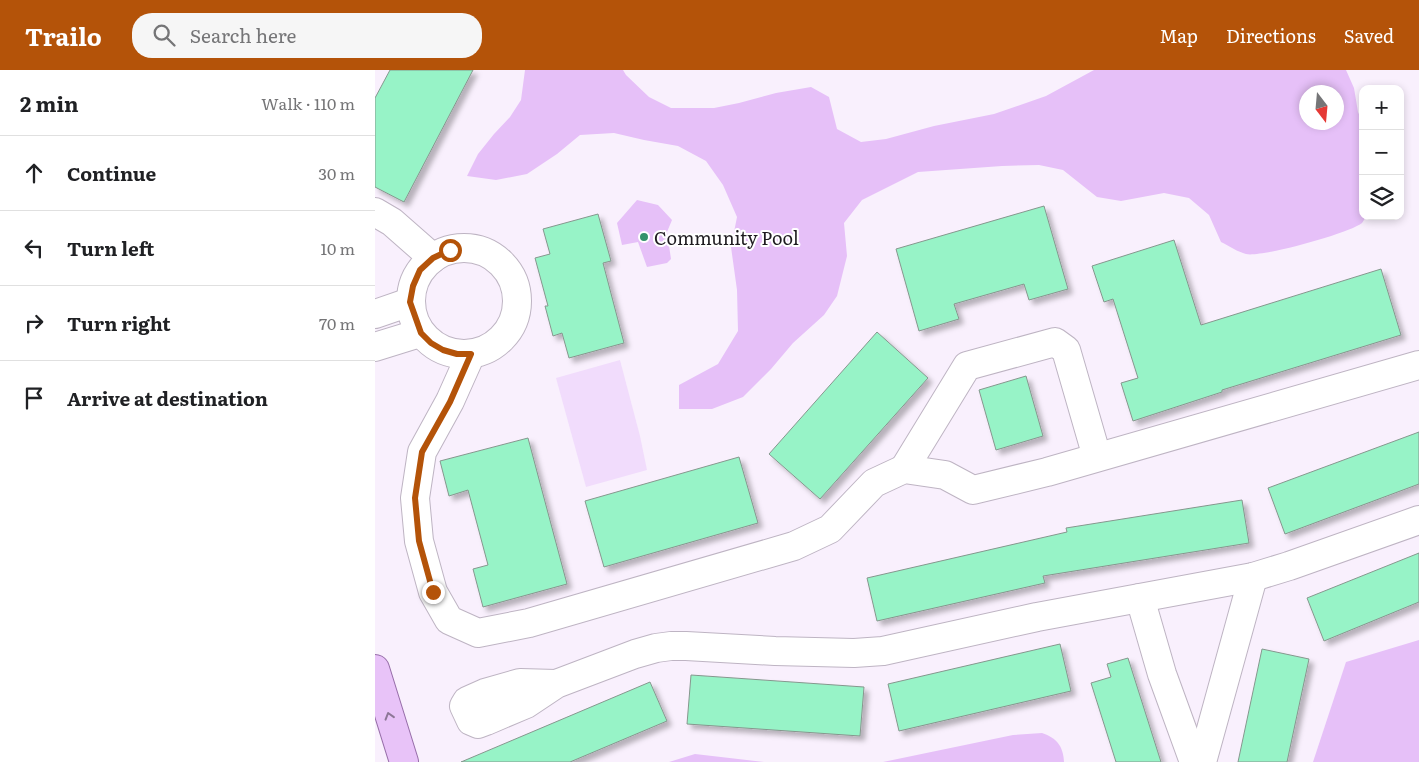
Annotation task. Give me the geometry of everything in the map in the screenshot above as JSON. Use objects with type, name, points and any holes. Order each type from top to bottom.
[{"type":"main road","points":[[375,669],[404,762]]},
{"type":"street","points":[[375,212],[392,222],[433,258]]},
{"type":"street","points":[[469,248],[487,254],[503,265],[513,281],[517,300],[514,319],[504,335],[489,348],[471,354],[457,354],[443,350],[431,343],[421,333],[410,302],[413,286],[420,270],[433,258],[450,250],[469,248]]},
{"type":"street","points":[[375,314],[410,302]]},
{"type":"street","points":[[375,346],[421,333]]},
{"type":"street","points":[[904,469],[967,366],[1055,342],[1065,350],[1097,457]]},
{"type":"street","points":[[471,354],[450,402],[422,452],[415,498],[419,541],[433,592],[449,620],[479,633],[529,623],[794,546],[830,529],[874,482],[904,469],[945,475],[973,490],[1047,472],[1419,365]]},
{"type":"street","points":[[556,684],[635,654],[671,646],[854,653],[883,651],[1037,617],[1253,577],[1419,520]]},
{"type":"street","points":[[1202,762],[1253,577]]},
{"type":"street","points":[[1140,598],[1193,762]]},
{"type":"shaded area","points":[[525,70],[623,70],[649,97],[671,108],[714,108],[776,93],[811,87],[829,97],[837,129],[861,142],[886,139],[934,126],[994,114],[1046,96],[1094,70],[1346,70],[1354,88],[1359,114],[1359,220],[1364,220],[1362,223],[1341,233],[1286,249],[1246,254],[1221,242],[1209,215],[1189,198],[1164,193],[1121,201],[1097,197],[1063,170],[1039,165],[918,172],[862,200],[844,223],[847,256],[837,296],[824,315],[793,343],[771,369],[743,397],[712,409],[679,409],[679,385],[718,364],[738,331],[737,290],[731,247],[737,217],[723,185],[706,161],[678,146],[614,133],[580,135],[557,154],[527,174],[496,180],[467,176],[478,154],[510,117],[521,100]]},
{"type":"shaded area","name":"Community Pool","points":[[637,200],[658,205],[672,220],[667,232],[671,259],[667,263],[647,267],[638,242],[622,245],[617,223]]},
{"type":"shaded area","points":[[620,360],[647,470],[586,487],[556,378]]},
{"type":"shaded area","points":[[1419,640],[1419,762],[1313,762],[1346,662]]},
{"type":"shaded area","points":[[1042,733],[1052,737],[1058,743],[1061,747],[1064,762],[883,762],[1013,735]]},
{"type":"shaded area","points":[[695,754],[764,762],[669,762]]},
{"type":"building","points":[[390,70],[473,70],[404,202],[375,187],[375,98]]},
{"type":"building","points":[[1044,206],[1068,289],[1029,300],[1024,284],[954,304],[959,319],[919,331],[896,249]]},
{"type":"building","points":[[598,214],[611,261],[603,263],[624,343],[569,358],[562,333],[553,336],[545,306],[548,306],[535,258],[550,254],[543,229]]},
{"type":"building","points":[[1174,240],[1201,325],[1381,269],[1401,335],[1222,390],[1222,392],[1133,421],[1121,383],[1138,378],[1113,299],[1104,302],[1092,266]]},
{"type":"building","points":[[877,332],[928,378],[820,499],[769,454]]},
{"type":"building","points":[[1026,376],[1043,436],[996,450],[979,390]]},
{"type":"building","points":[[1419,432],[1419,484],[1285,534],[1268,488]]},
{"type":"building","points":[[528,438],[567,584],[483,607],[473,569],[488,565],[468,490],[449,496],[440,461]]},
{"type":"building","points":[[739,457],[758,523],[604,567],[585,501]]},
{"type":"building","points":[[1242,500],[1249,543],[1043,576],[1045,583],[877,621],[867,578],[1067,532],[1066,528]]},
{"type":"building","points":[[1419,553],[1419,602],[1324,641],[1307,598]]},
{"type":"building","points":[[1060,644],[1071,691],[899,731],[888,684]]},
{"type":"building","points":[[1262,649],[1309,659],[1287,762],[1238,762]]},
{"type":"building","points":[[1128,658],[1161,762],[1116,762],[1091,683],[1111,677],[1107,664]]},
{"type":"building","points":[[691,675],[864,687],[860,736],[687,724]]},
{"type":"building","points":[[650,682],[667,721],[570,762],[461,762]]},
{"type":"place","name":"Community Pool","points":[[644,237]]},
{"type":"route","points":[[433,592],[419,541],[415,498],[422,452],[450,402],[471,354],[457,354],[443,350],[431,343],[421,333],[410,302],[413,286],[420,270],[433,258],[450,250]]}]
